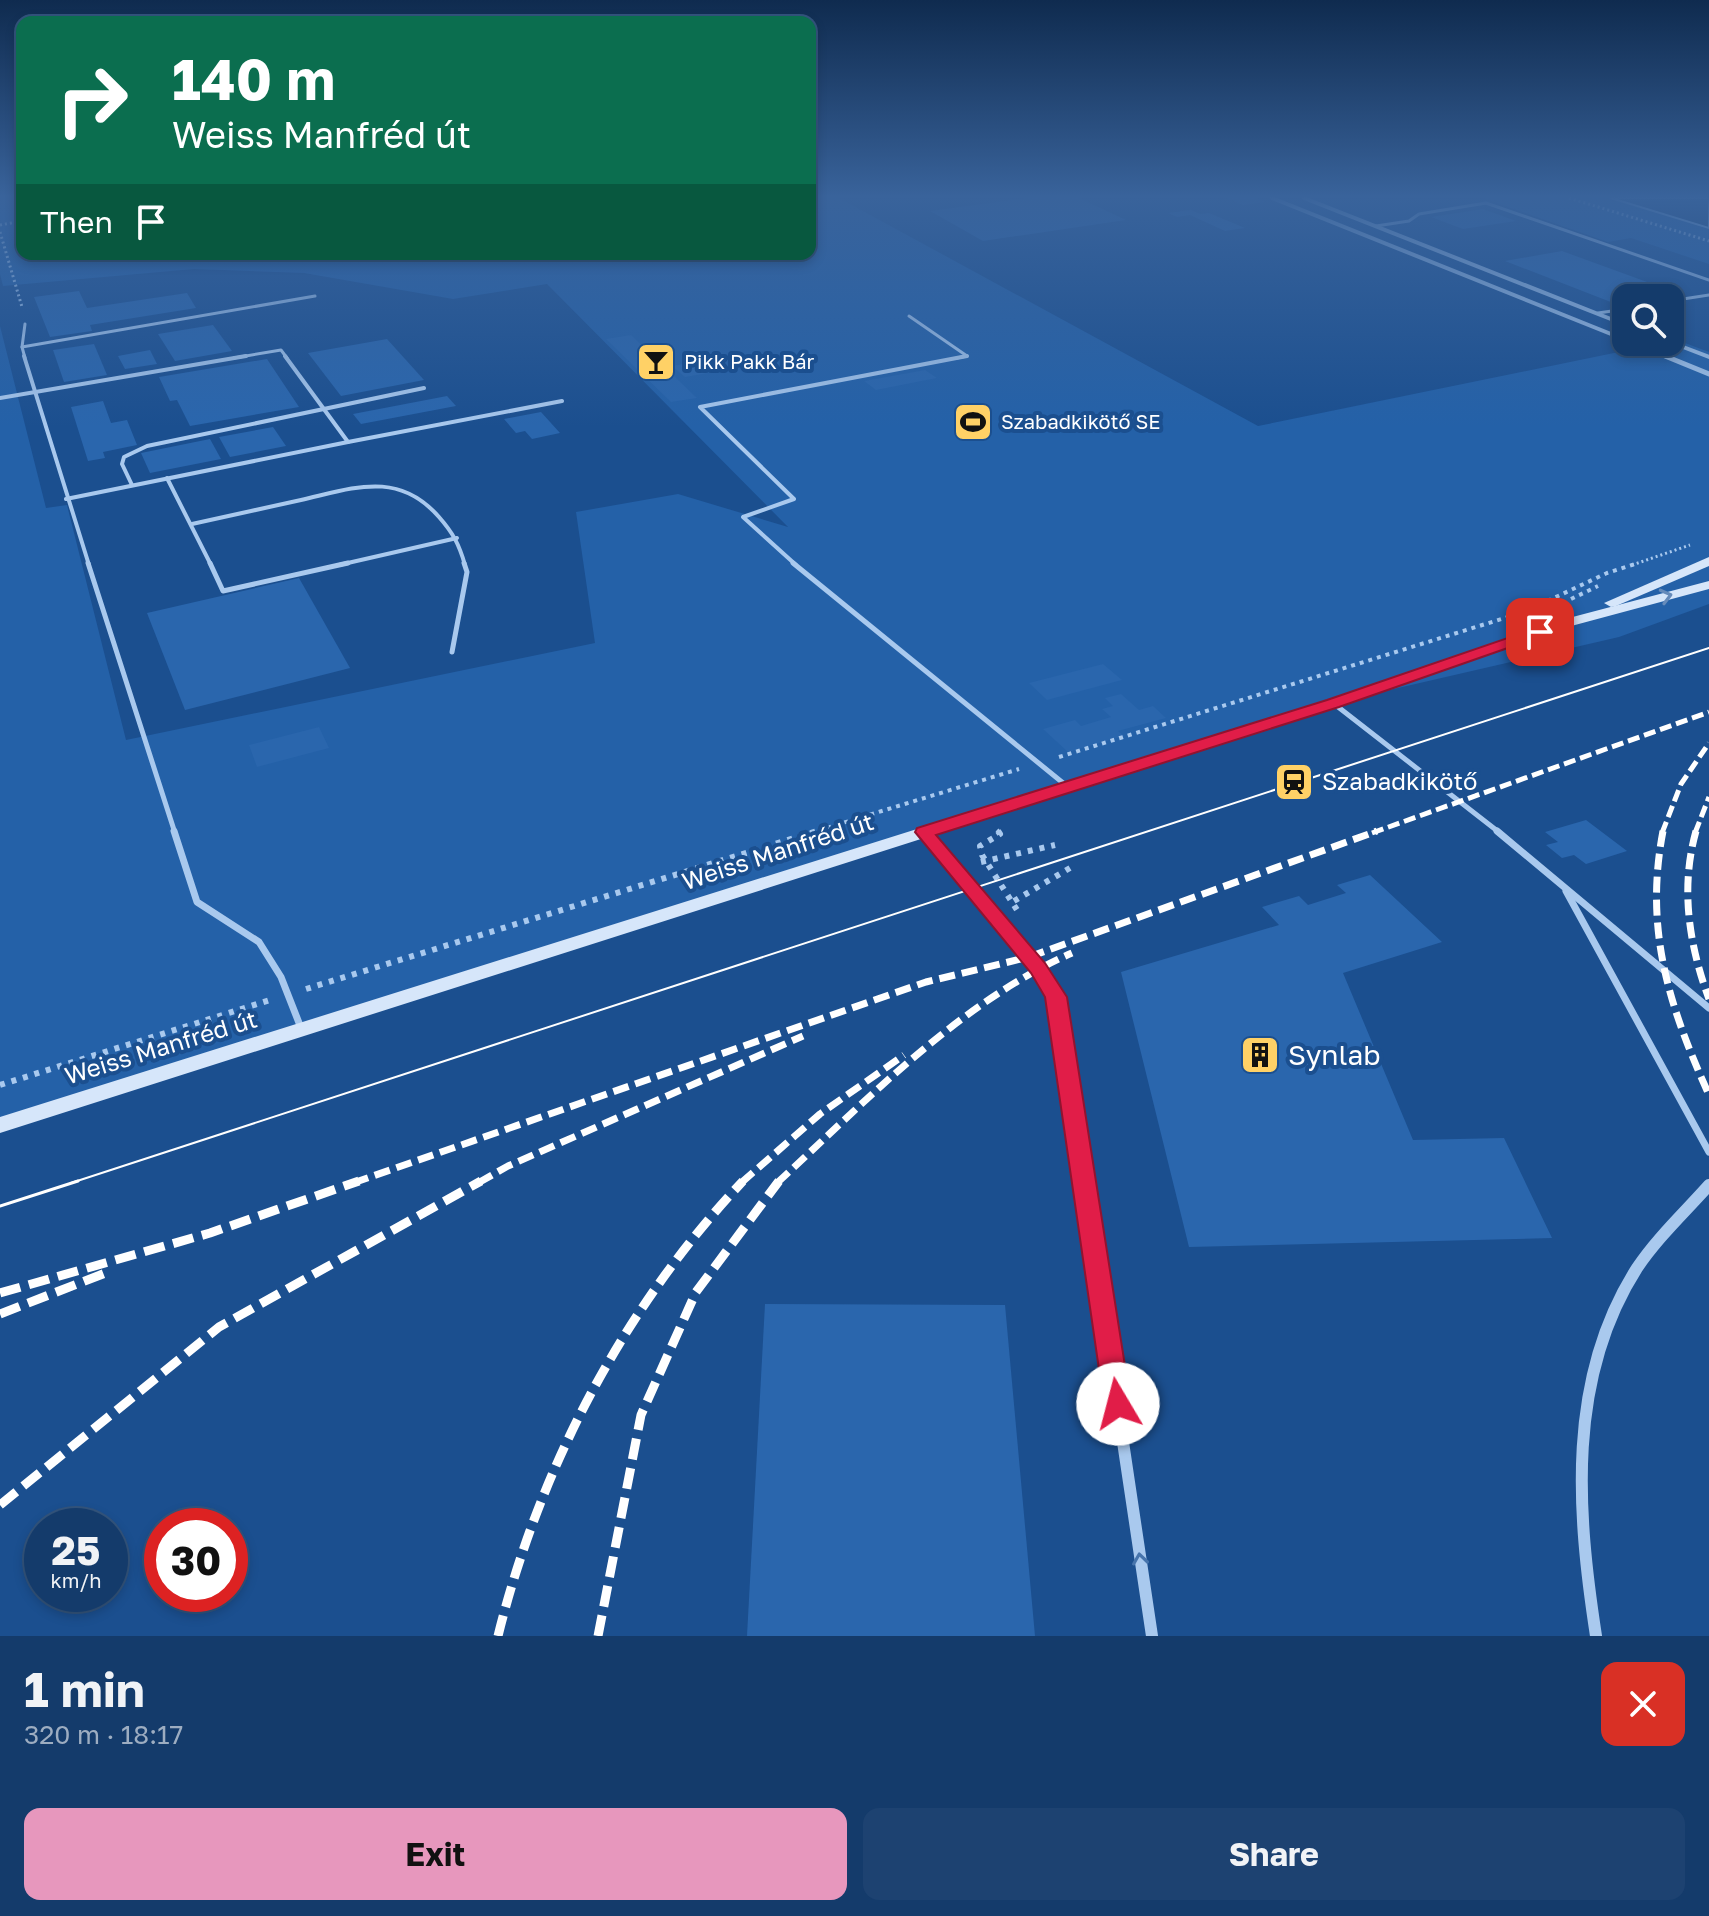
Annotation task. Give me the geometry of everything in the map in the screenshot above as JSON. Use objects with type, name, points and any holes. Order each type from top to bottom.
[{"type":"main road","name":"Weiss Manfréd út","points":[[1570,622],[1709,561]]},
{"type":"main road","name":"Weiss Manfréd út","points":[[0,1125],[1333,703],[1570,622],[1709,585]]},
{"type":"street","points":[[1461,274],[1612,335]]},
{"type":"street","points":[[1499,274],[1612,319]]},
{"type":"street","points":[[1684,347],[1709,357]]},
{"type":"street","points":[[1665,356],[1709,374]]},
{"type":"street","points":[[924,832],[1038,968],[1056,997],[1152,1636]]},
{"type":"street","points":[[1596,1636],[1582,1513],[1584,1415],[1592,1370],[1605,1333],[1637,1268],[1709,1185]]},
{"type":"lane","points":[[1684,299],[1709,295]]},
{"type":"lane","points":[[22,347],[315,296]]},
{"type":"lane","points":[[1598,313],[1612,311]]},
{"type":"lane","points":[[909,316],[967,356],[700,407],[794,499],[743,517],[784,555],[1068,787]]},
{"type":"lane","points":[[25,324],[22,347],[34,393],[197,902],[213,917],[252,935],[267,953],[303,1031]]},
{"type":"lane","points":[[0,398],[281,350],[348,442]]},
{"type":"lane","points":[[132,485],[122,464],[124,457],[147,446],[424,388]]},
{"type":"lane","points":[[66,499],[562,401]]},
{"type":"lane","points":[[167,478],[223,591],[457,538]]},
{"type":"lane","points":[[192,524],[376,486],[401,489],[423,499],[457,538],[467,572],[452,652]]},
{"type":"lane","points":[[1333,703],[1546,872],[1709,1008]]},
{"type":"lane","points":[[1564,887],[1709,1152]]},
{"type":"path","points":[[12,274],[25,324]]},
{"type":"path","points":[[0,1085],[1524,612],[1607,573],[1694,544]]},
{"type":"path","points":[[957,786],[1000,834],[980,846],[981,862],[1014,901],[1018,915]]},
{"type":"path","points":[[981,862],[1055,845]]},
{"type":"path","points":[[1014,901],[1075,865]]},
{"type":"shaded area","points":[[0,274],[134,274],[3,286]]},
{"type":"shaded area","points":[[312,274],[979,274],[1258,426],[1612,353],[1612,356],[1684,356],[1684,343],[1709,352],[1709,604],[1619,637],[1333,703],[0,1125],[0,326],[46,508],[67,505],[126,740],[595,643],[576,512],[678,494],[788,527],[547,284],[453,299]]},
{"type":"building","points":[[1539,274],[1626,274],[1653,284],[1612,284],[1612,303]]},
{"type":"building","points":[[79,291],[87,308],[187,293],[196,308],[90,325],[92,331],[50,337],[34,297]]},
{"type":"building","points":[[213,325],[232,351],[175,361],[158,334]]},
{"type":"building","points":[[631,335],[697,398],[671,402],[606,339]]},
{"type":"building","points":[[387,339],[424,380],[341,396],[308,353]]},
{"type":"building","points":[[94,344],[107,375],[64,382],[53,350]]},
{"type":"building","points":[[150,350],[157,364],[125,369],[118,356]]},
{"type":"building","points":[[267,359],[299,407],[190,426],[177,400],[170,401],[159,377]]},
{"type":"building","points":[[707,360],[720,371],[685,377],[672,366]]},
{"type":"building","points":[[925,370],[937,378],[876,390],[864,381]]},
{"type":"building","points":[[447,396],[456,406],[361,424],[353,414]]},
{"type":"building","points":[[103,401],[111,423],[127,420],[137,445],[103,452],[105,458],[88,461],[71,407]]},
{"type":"building","points":[[541,412],[560,433],[532,439],[525,431],[516,433],[504,419]]},
{"type":"building","points":[[273,427],[286,446],[230,457],[219,437]]},
{"type":"building","points":[[210,439],[221,459],[150,473],[141,453]]},
{"type":"building","points":[[299,578],[350,668],[185,710],[147,613]]},
{"type":"building","points":[[1103,664],[1122,680],[1047,700],[1029,683]]},
{"type":"building","points":[[1121,694],[1139,710],[1153,706],[1166,718],[1118,731],[1124,736],[1068,752],[1043,729],[1075,720],[1081,726],[1111,717],[1102,709],[1113,706],[1105,698]]},
{"type":"building","points":[[319,727],[329,748],[257,767],[249,745]]},
{"type":"building","points":[[1586,820],[1627,851],[1586,864],[1574,855],[1562,858],[1546,845],[1558,842],[1545,832]]},
{"type":"building","name":"Synlab","points":[[1370,875],[1442,942],[1343,973],[1413,1140],[1504,1138],[1552,1238],[1189,1247],[1121,972],[1279,925],[1262,907],[1299,896],[1308,905],[1346,893],[1337,885]]},
{"type":"building","points":[[765,1304],[1005,1305],[1035,1636],[747,1636]]},
{"type":"tram line","points":[[71,1183],[1709,648]]},
{"type":"tram line","points":[[0,1206],[78,1181]]},
{"type":"railway","points":[[1372,833],[1709,712]]},
{"type":"railway","points":[[1662,833],[1681,784],[1709,743]]},
{"type":"railway","points":[[1695,833],[1709,797]]},
{"type":"railway","points":[[353,1183],[926,982],[1029,957],[1377,831]]},
{"type":"railway","points":[[1663,831],[1657,902],[1664,967],[1682,1030],[1709,1095]]},
{"type":"railway","points":[[1696,831],[1688,874],[1689,916],[1696,958],[1709,999]]},
{"type":"railway","points":[[779,1181],[880,1087],[953,1026],[991,998],[1072,953]]},
{"type":"railway","points":[[478,1183],[508,1166],[803,1036]]},
{"type":"railway","points":[[742,1182],[820,1114],[904,1055]]},
{"type":"railway","points":[[0,1293],[210,1233],[359,1181]]},
{"type":"railway","points":[[0,1505],[219,1327],[481,1181]]},
{"type":"railway","points":[[598,1636],[641,1415],[696,1292],[779,1181]]},
{"type":"railway","points":[[498,1636],[537,1511],[592,1392],[660,1281],[742,1182]]},
{"type":"railway","points":[[0,1314],[108,1272]]},
{"type":"place","name":"Pikk Pakk Bár","points":[[656,362]]},
{"type":"place","name":"Szabadkikötő SE","points":[[973,422]]},
{"type":"place","name":"Szabadkikötő","points":[[1294,782]]},
{"type":"place","name":"Synlab","points":[[1260,1055]]},
{"type":"route","points":[[1118,1404],[1056,997],[1038,968],[924,832],[1333,703],[1540,632]]}]
